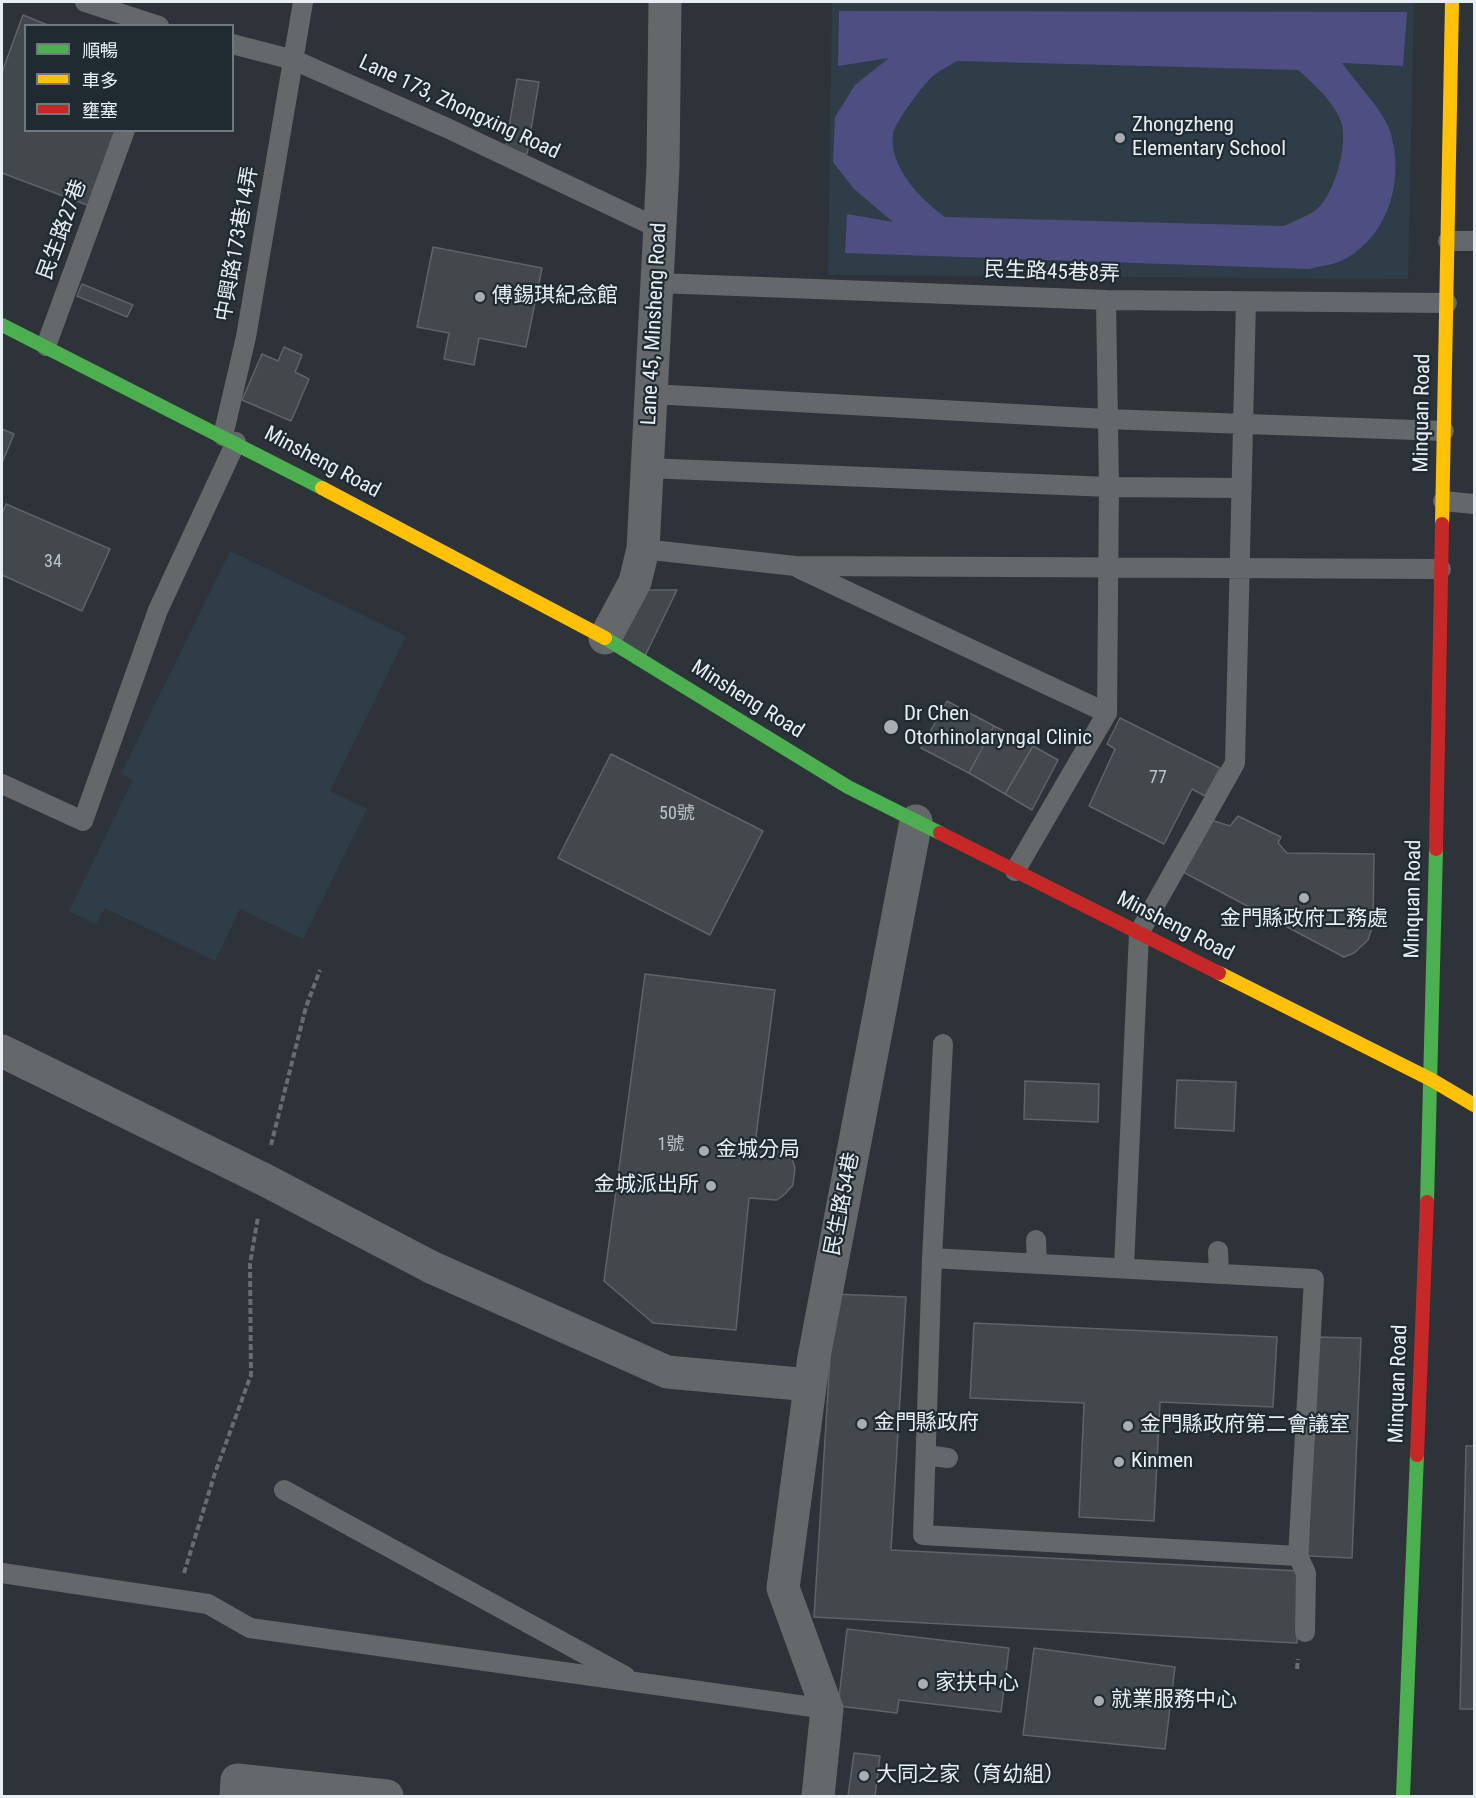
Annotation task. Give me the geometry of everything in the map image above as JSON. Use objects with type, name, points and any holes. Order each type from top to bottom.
[{"type":"main road","name":"Minquan Road","points":[[1403,1797],[1432,1080],[1452,2]]},
{"type":"main road","name":"Minsheng Road","points":[[2,325],[229,439],[605,638],[848,787],[1432,1080],[1474,1105]]},
{"type":"street","name":"Lane 45, Minsheng Road","points":[[605,638],[635,582],[643,549],[663,167],[665,2]]},
{"type":"street","name":"民生路54巷","points":[[826,1709],[783,1588],[810,1385],[916,821]]},
{"type":"street","points":[[2,1051],[265,1180],[431,1267],[668,1372],[810,1385]]},
{"type":"street","points":[[818,1797],[826,1709]]},
{"type":"street","points":[[237,1797],[237,1780],[387,1797]]},
{"type":"lane","points":[[85,2],[153,24]]},
{"type":"lane","name":"中興路173巷14弄","points":[[2,784],[83,821],[158,610],[229,439],[303,2]]},
{"type":"lane","name":"Lane 173, Zhongxing Road","points":[[234,45],[294,60],[466,137],[660,230]]},
{"type":"lane","name":"民生路27巷","points":[[46,346],[124,132]]},
{"type":"lane","points":[[1448,241],[1474,241]]},
{"type":"lane","name":"民生路45巷8弄","points":[[657,283],[1106,300],[1447,303]]},
{"type":"lane","points":[[1015,871],[1107,713],[1109,487],[1106,419],[1106,300]]},
{"type":"lane","points":[[1124,1267],[1139,933],[1235,763],[1246,301]]},
{"type":"lane","points":[[651,394],[1106,419],[1444,431]]},
{"type":"lane","points":[[647,468],[1109,487],[1242,488]]},
{"type":"lane","points":[[1443,501],[1474,504]]},
{"type":"lane","points":[[643,549],[795,566],[1442,569]]},
{"type":"lane","points":[[795,566],[1107,713]]},
{"type":"lane","points":[[943,1044],[932,1258],[923,1535],[1298,1556]]},
{"type":"lane","points":[[1036,1240],[1037,1263]]},
{"type":"lane","points":[[1218,1251],[1219,1273]]},
{"type":"lane","points":[[932,1258],[1314,1279],[1299,1462],[1298,1556],[1306,1573],[1305,1632]]},
{"type":"lane","points":[[926,1455],[948,1458]]},
{"type":"lane","points":[[284,1490],[636,1682]]},
{"type":"lane","points":[[2,1573],[208,1604],[250,1628],[826,1709]]},
{"type":"path","points":[[185,1600],[184,1567],[251,1375],[249,1264],[265,1180],[306,1007],[320,970]]},
{"type":"shaded area","name":"Zhongzheng Elementary School","points":[[832,2],[1414,2],[1408,279],[828,275]]},
{"type":"shaded area","points":[[839,11],[1407,12],[1403,66],[1342,63],[1376,106],[1390,131],[1395,168],[1390,204],[1373,236],[1360,249],[1341,261],[1309,269],[845,253],[847,214],[893,222],[854,189],[833,162],[835,117],[855,85],[889,58],[838,66]],"holes":[[[957,61],[1298,70],[1327,98],[1340,119],[1343,128],[1342,153],[1335,179],[1324,202],[1313,212],[1284,226],[945,217],[908,181],[901,170],[893,145],[895,128],[917,94],[933,76]]]},
{"type":"shaded area","points":[[230,551],[406,636],[330,791],[367,809],[303,939],[240,909],[215,961],[105,908],[96,924],[69,911],[133,780],[121,774]]},
{"type":"building","points":[[23,15],[45,24],[24,24],[24,132],[124,132],[95,208],[2,173],[2,72]]},
{"type":"building","points":[[517,79],[539,82],[527,154],[505,151]]},
{"type":"building","name":"傅錫琪紀念館","points":[[433,247],[542,268],[526,347],[479,338],[474,365],[444,359],[449,333],[417,327]]},
{"type":"building","points":[[82,284],[133,305],[127,317],[77,296]]},
{"type":"building","points":[[284,347],[302,355],[295,372],[309,379],[291,421],[242,400],[262,354],[278,361]]},
{"type":"building","points":[[2,429],[14,434],[2,463]]},
{"type":"building","points":[[6,504],[110,549],[82,611],[2,575],[2,514]]},
{"type":"building","points":[[625,590],[677,590],[642,662],[616,641]]},
{"type":"building","points":[[947,701],[994,726],[969,773],[921,748]]},
{"type":"building","points":[[1120,718],[1220,768],[1205,796],[1192,789],[1164,844],[1089,806],[1115,749],[1107,744]]},
{"type":"building","points":[[994,726],[1033,746],[1005,794],[969,773]]},
{"type":"building","points":[[1033,746],[1058,760],[1032,810],[1005,794]]},
{"type":"building","points":[[611,754],[763,831],[710,935],[558,858]]},
{"type":"building","name":"金門縣政府工務處","points":[[1238,816],[1281,837],[1278,843],[1287,853],[1374,854],[1373,924],[1368,940],[1354,953],[1344,957],[1183,872],[1211,820],[1230,826]]},
{"type":"building","name":"金城分局","points":[[645,974],[775,990],[755,1144],[782,1147],[791,1155],[795,1168],[793,1185],[777,1200],[749,1198],[736,1330],[653,1323],[604,1281]]},
{"type":"building","points":[[1177,1080],[1236,1082],[1234,1131],[1175,1128]]},
{"type":"building","points":[[1025,1081],[1099,1084],[1098,1122],[1024,1119]]},
{"type":"building","name":"金門縣政府","points":[[834,1294],[906,1297],[891,1550],[1300,1571],[1297,1643],[814,1617]]},
{"type":"building","name":"Kinmen","points":[[974,1323],[1277,1337],[1273,1407],[1160,1402],[1154,1521],[1079,1517],[1084,1403],[970,1398]]},
{"type":"building","points":[[1316,1337],[1361,1338],[1352,1558],[1308,1556]]},
{"type":"building","points":[[1466,1446],[1474,1446],[1474,1709],[1460,1709]]},
{"type":"building","name":"家扶中心","points":[[847,1629],[1009,1648],[1001,1712],[899,1700],[897,1713],[838,1706]]},
{"type":"building","name":"就業服務中心","points":[[1034,1648],[1175,1667],[1165,1749],[1023,1735]]},
{"type":"building","name":"大同之家（育幼組）","points":[[854,1753],[880,1756],[875,1796],[848,1796]]},
{"type":"traffic: fast","points":[[2,325],[322,488]]},
{"type":"traffic: fast","points":[[605,638],[848,787],[940,833]]},
{"type":"traffic: fast","points":[[1427,1202],[1436,849]]},
{"type":"traffic: fast","points":[[1403,1796],[1417,1455]]},
{"type":"traffic: slow","points":[[1442,524],[1452,2]]},
{"type":"traffic: slow","points":[[322,488],[605,638]]},
{"type":"traffic: slow","points":[[1219,973],[1432,1080],[1474,1105]]},
{"type":"traffic: jam","points":[[1436,849],[1442,524]]},
{"type":"traffic: jam","points":[[940,833],[1219,973]]},
{"type":"traffic: jam","points":[[1417,1455],[1427,1202]]},
{"type":"place","name":"Zhongzheng Elementary School","points":[[1120,138]]},
{"type":"place","name":"傅錫琪紀念館","points":[[480,297]]},
{"type":"place","name":"Dr Chen Otorhinolaryngal Clinic","points":[[891,727]]},
{"type":"place","name":"金門縣政府工務處","points":[[1304,898]]},
{"type":"place","name":"金城分局","points":[[704,1151]]},
{"type":"place","name":"金城派出所","points":[[711,1186]]},
{"type":"place","name":"金門縣政府","points":[[862,1424]]},
{"type":"place","name":"金門縣政府第二會議室","points":[[1128,1426]]},
{"type":"place","name":"Kinmen","points":[[1119,1462]]},
{"type":"place","name":"家扶中心","points":[[923,1684]]},
{"type":"place","name":"就業服務中心","points":[[1099,1701]]},
{"type":"place","name":"大同之家（育幼組）","points":[[864,1776]]}]
